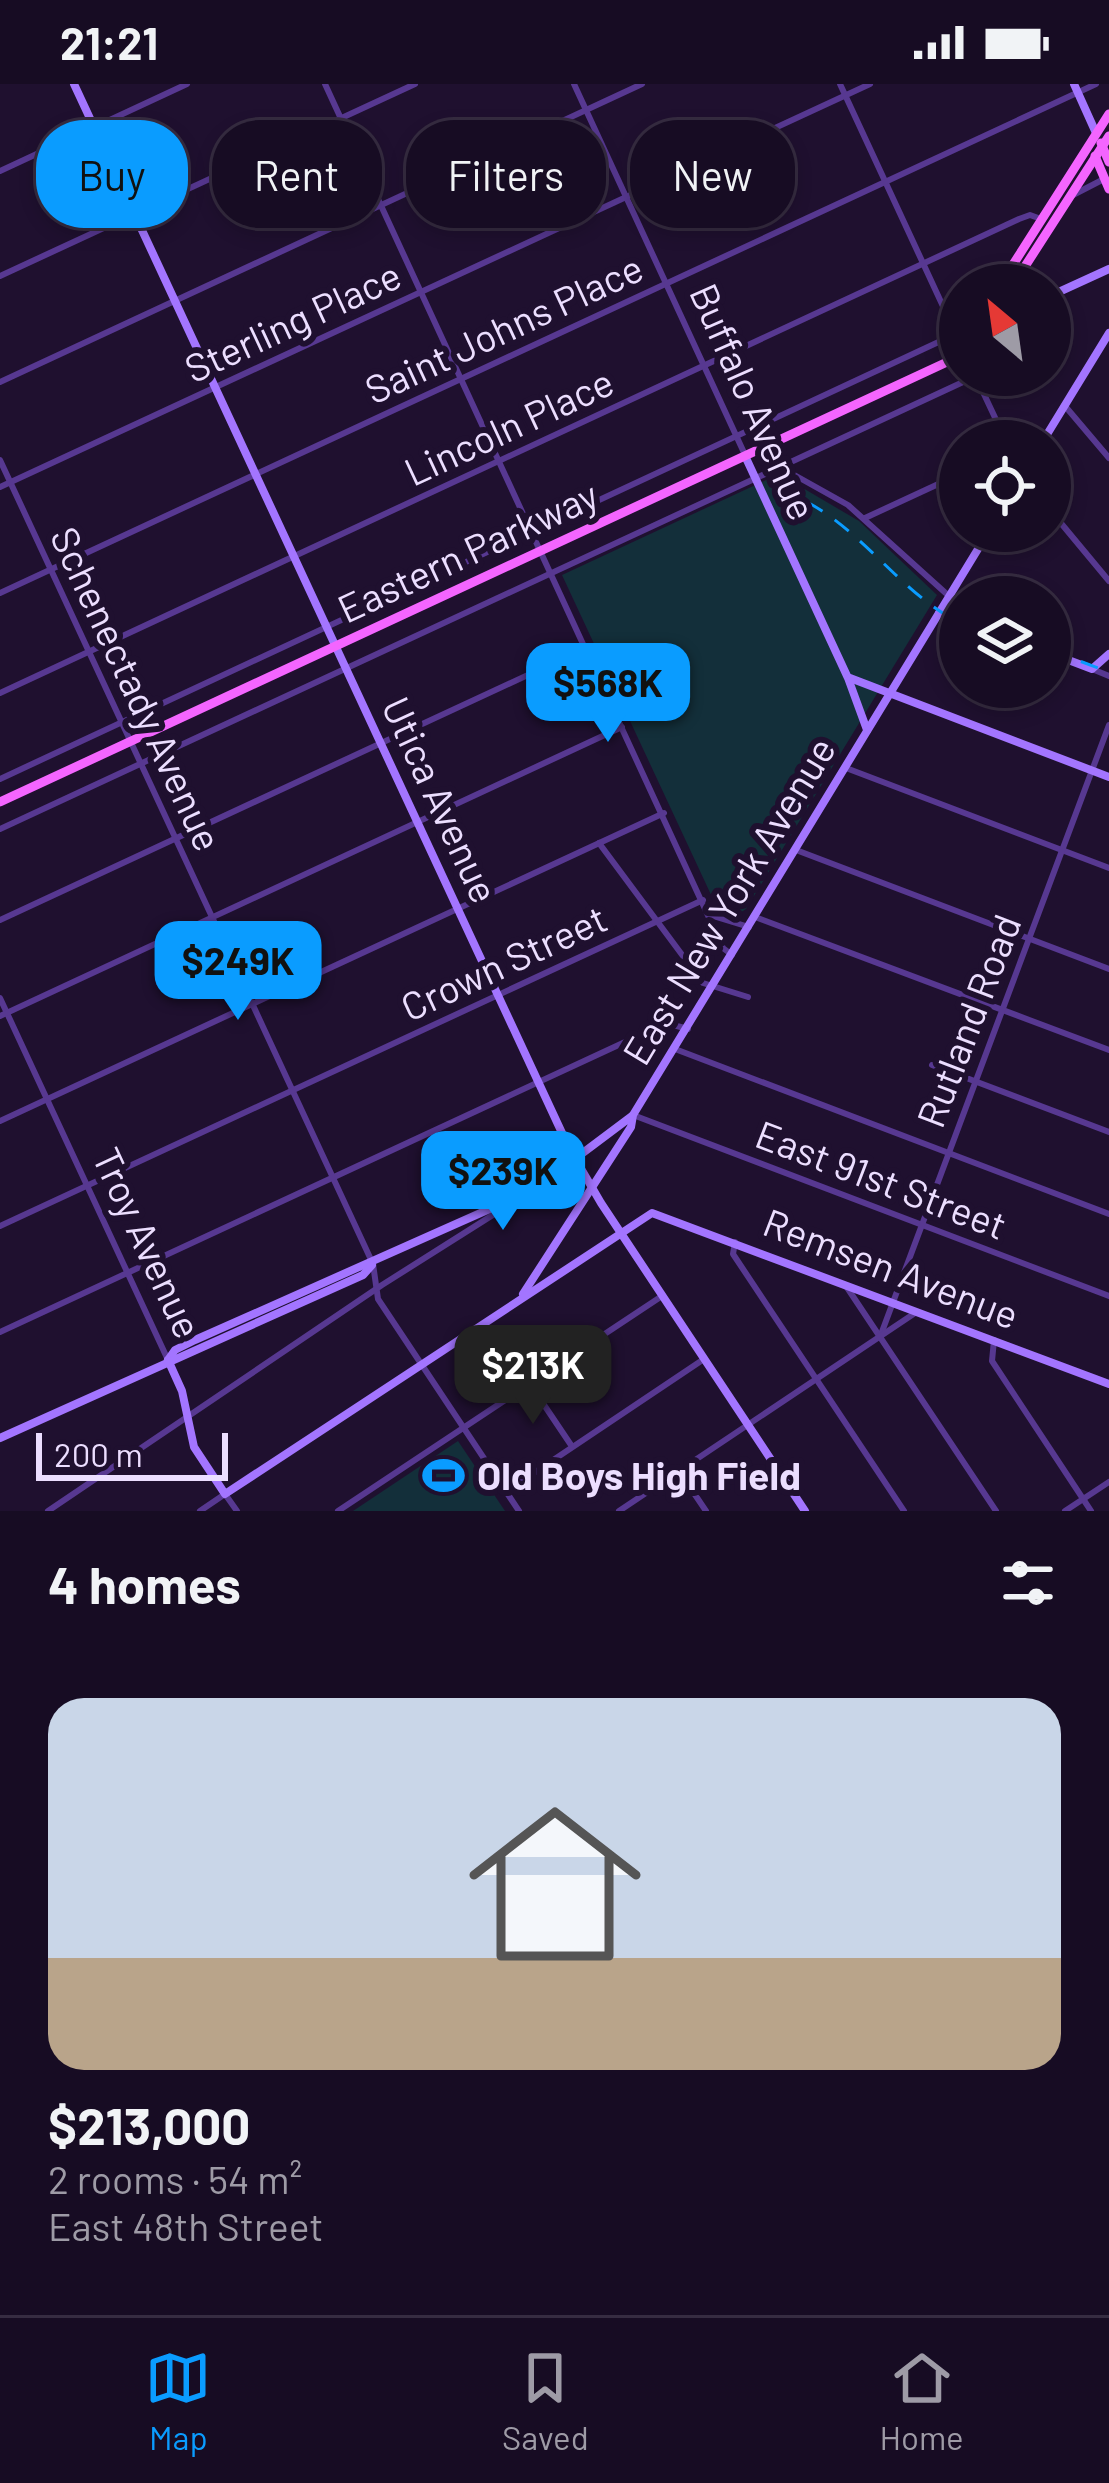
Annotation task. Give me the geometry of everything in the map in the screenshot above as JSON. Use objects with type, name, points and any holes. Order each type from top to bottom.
[{"type":"main road","name":"Utica Avenue","points":[[74,84],[92,120]]},
{"type":"main road","points":[[1076,88],[1109,162]]},
{"type":"main road","points":[[1013,264],[1109,114]]},
{"type":"main road","points":[[1096,133],[1094,158],[1107,184]]},
{"type":"main road","points":[[1026,264],[1109,136]]},
{"type":"main road","name":"Utica Avenue","points":[[142,228],[574,1158],[805,1511]]},
{"type":"main road","points":[[1071,286],[1109,269]]},
{"type":"main road","points":[[1056,420],[1108,337]]},
{"type":"main road","name":"Eastern Parkway","points":[[0,802],[939,366]]},
{"type":"main road","name":"Buffalo Avenue","points":[[746,458],[868,731]]},
{"type":"main road","name":"East New York Avenue","points":[[519,1300],[631,1127],[633,1115],[939,613]]},
{"type":"main road","points":[[1071,661],[1092,669],[1109,654]]},
{"type":"main road","points":[[848,678],[1109,777]]},
{"type":"main road","points":[[0,1438],[366,1274],[373,1264],[532,1186],[633,1115]]},
{"type":"main road","name":"East New York Avenue","points":[[225,1494],[652,1213]]},
{"type":"main road","name":"Remsen Avenue","points":[[652,1213],[1109,1383]]},
{"type":"main road","name":"Troy Avenue","points":[[168,1360],[182,1391],[194,1447],[225,1494]]},
{"type":"street","points":[[110,120],[188,84]]},
{"type":"street","points":[[325,84],[341,118]]},
{"type":"street","points":[[188,189],[415,84]]},
{"type":"street","name":"Buffalo Avenue","points":[[574,84],[746,458]]},
{"type":"street","points":[[382,206],[642,84]]},
{"type":"street","points":[[840,84],[939,295]]},
{"type":"street","name":"Sterling Place","points":[[0,488],[870,84]]},
{"type":"street","name":"Saint Johns Place","points":[[0,593],[885,182],[1076,88],[1096,84]]},
{"type":"street","points":[[0,171],[36,154]]},
{"type":"street","points":[[1070,196],[1107,184]]},
{"type":"street","points":[[382,208],[724,948],[732,955]]},
{"type":"street","name":"Lincoln Place","points":[[0,693],[1025,216],[1041,219]]},
{"type":"street","points":[[0,276],[105,228]]},
{"type":"street","points":[[0,382],[334,228]]},
{"type":"street","points":[[0,779],[939,345]]},
{"type":"street","points":[[0,829],[939,393]]},
{"type":"street","points":[[1065,406],[1109,458]]},
{"type":"street","name":"Schenectady Avenue","points":[[0,460],[373,1264],[374,1292]]},
{"type":"street","points":[[780,467],[865,518],[939,587]]},
{"type":"street","points":[[865,518],[939,484]]},
{"type":"street","points":[[1071,535],[1109,581]]},
{"type":"street","points":[[0,920],[586,648]]},
{"type":"street","points":[[1092,669],[1109,676]]},
{"type":"street","name":"Rutland Road","points":[[880,1336],[1109,725]]},
{"type":"street","points":[[3,1014],[622,727]]},
{"type":"street","points":[[845,768],[1109,868]]},
{"type":"street","points":[[0,1121],[664,813]]},
{"type":"street","points":[[599,843],[703,983],[748,997]]},
{"type":"street","points":[[796,850],[1109,969]]},
{"type":"street","name":"Crown Street","points":[[0,1226],[704,900]]},
{"type":"street","points":[[710,914],[719,921],[749,927]]},
{"type":"street","points":[[755,917],[1109,1050]]},
{"type":"street","name":"Troy Avenue","points":[[0,998],[3,1014],[168,1360]]},
{"type":"street","points":[[0,1332],[666,1023],[688,1028]]},
{"type":"street","points":[[675,1049],[1109,1214]]},
{"type":"street","points":[[932,1065],[1109,1132]]},
{"type":"street","name":"East 91st Street","points":[[633,1115],[1109,1296]]},
{"type":"street","points":[[48,1511],[532,1186]]},
{"type":"street","points":[[735,1242],[734,1254],[904,1511]]},
{"type":"street","points":[[844,1283],[996,1511]]},
{"type":"street","points":[[374,1292],[519,1511]]},
{"type":"street","points":[[338,1511],[662,1296]]},
{"type":"street","points":[[619,1511],[918,1311]]},
{"type":"street","points":[[994,1340],[992,1361],[1091,1511]]},
{"type":"street","points":[[506,1492],[704,1360]]},
{"type":"street","points":[[530,1384],[572,1447]]},
{"type":"street","points":[[680,1471],[706,1511]]},
{"type":"street","points":[[1065,1511],[1109,1482]]},
{"type":"street","name":"Troy Avenue","points":[[225,1494],[237,1511]]},
{"type":"street","name":"East New York Avenue","points":[[200,1511],[225,1494]]},
{"type":"shaded area","points":[[779,474],[859,521],[937,595],[746,909],[732,914],[713,899],[562,575]]},
{"type":"shaded area","name":"Old Boys High Field","points":[[458,1441],[505,1511],[353,1511]]},
{"type":"railway","points":[[807,502],[847,530],[939,611]]},
{"type":"railway","points":[[1071,658],[1109,672]]},
{"type":"place","name":"Old Boys High Field","points":[[443,1476]]}]
